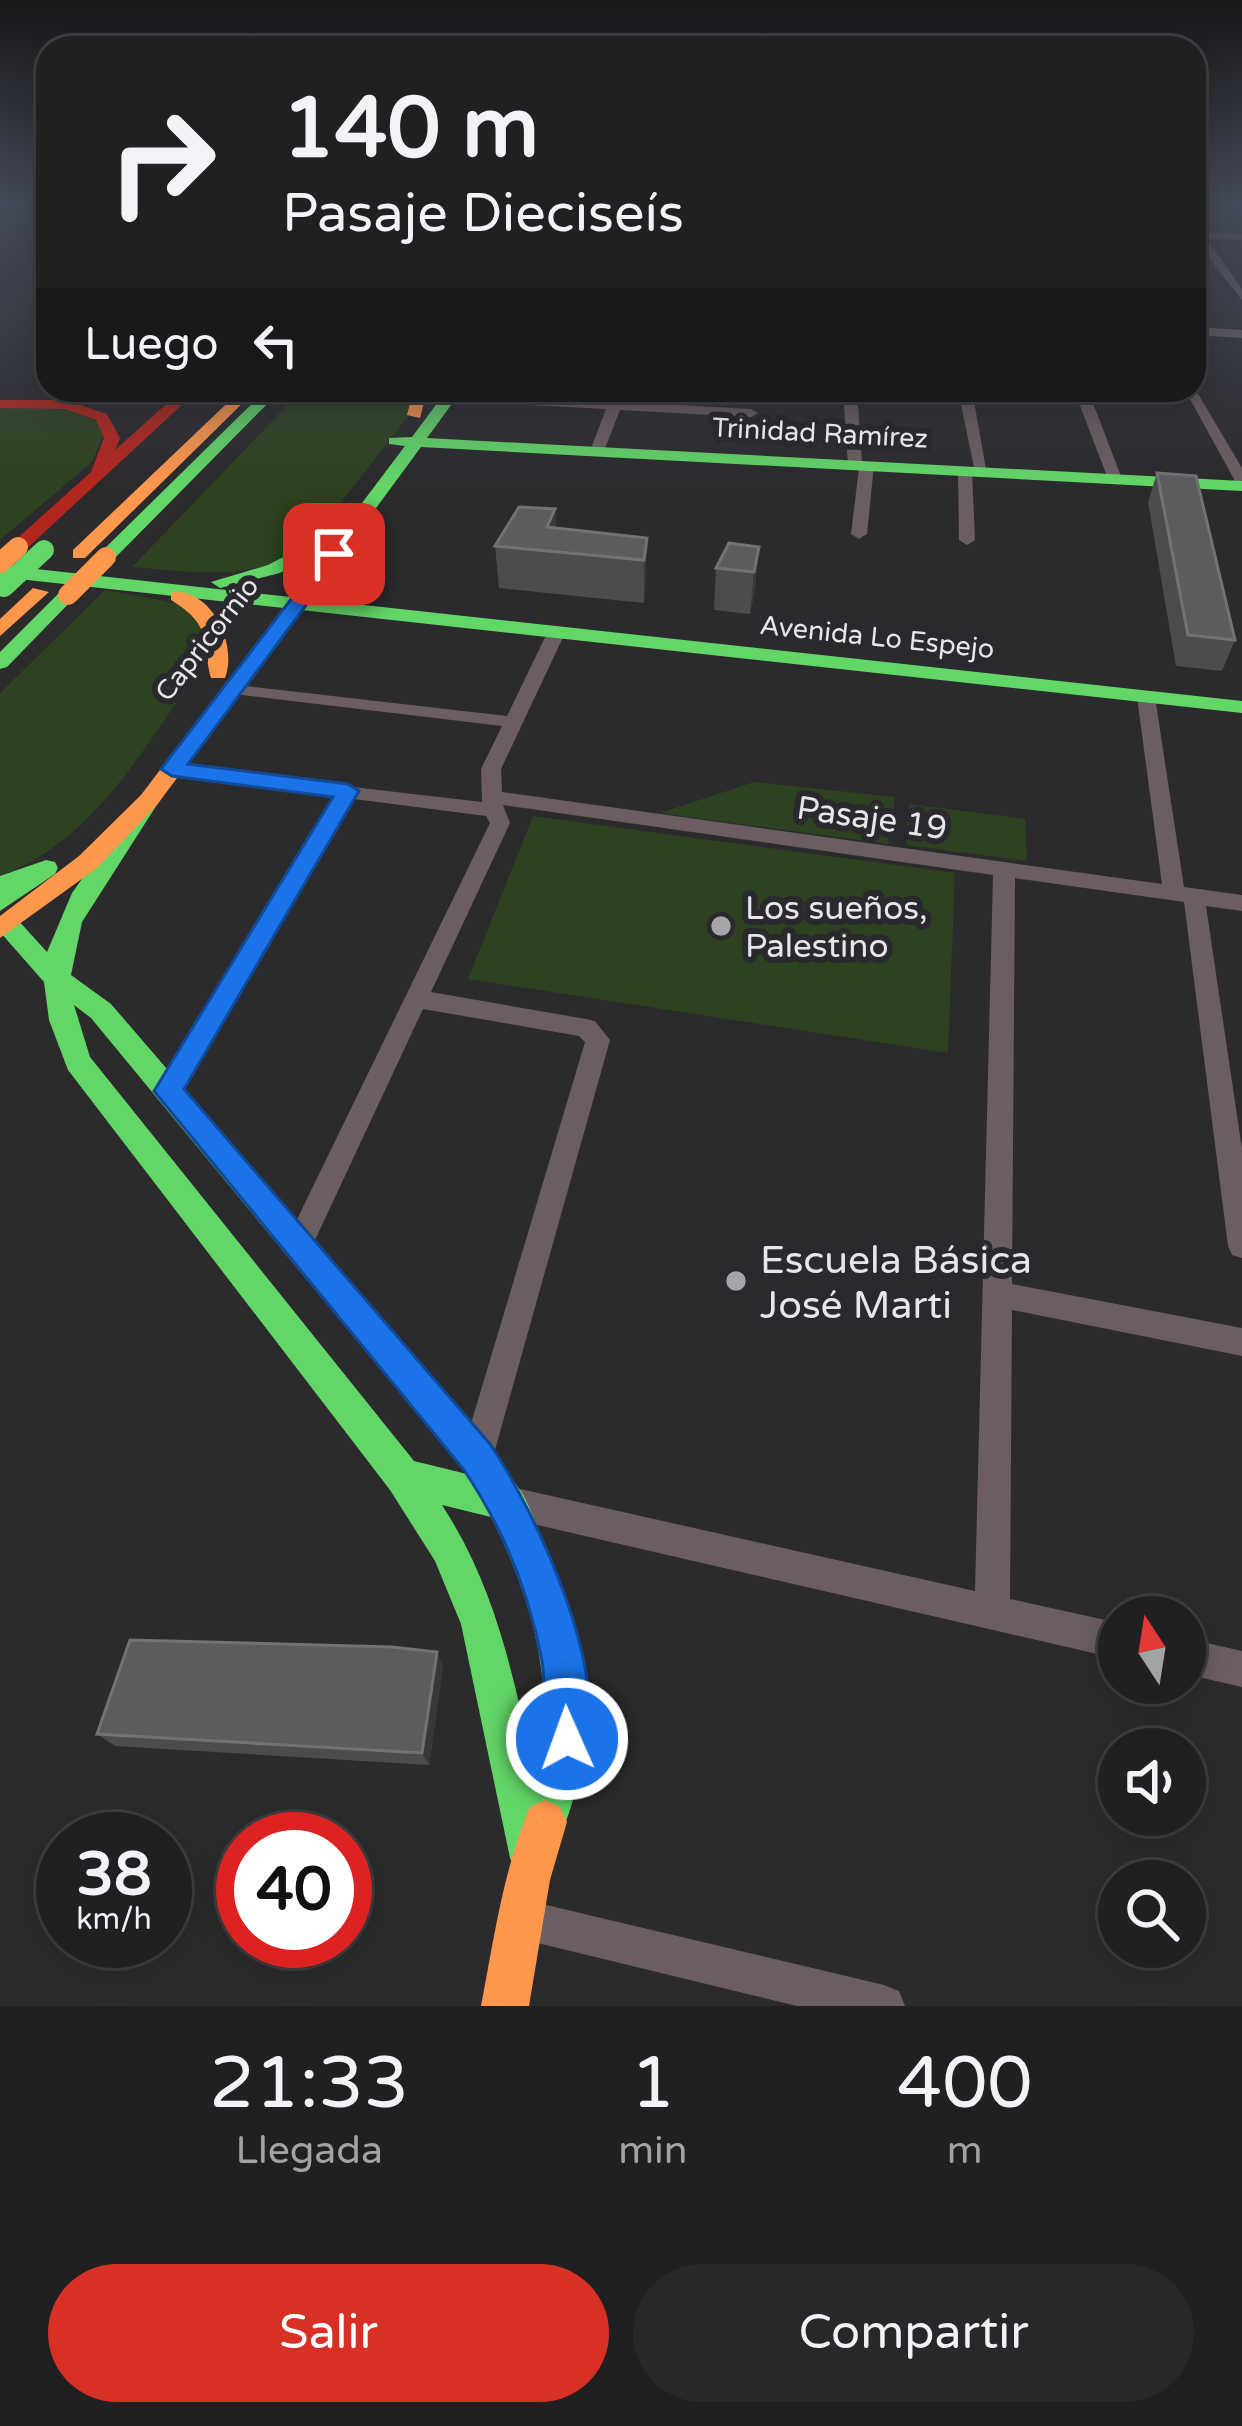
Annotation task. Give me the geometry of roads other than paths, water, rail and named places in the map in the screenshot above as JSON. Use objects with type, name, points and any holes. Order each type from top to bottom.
[{"type":"main road","points":[[0,392],[36,384]]},
{"type":"main road","points":[[9,567],[98,474],[178,402]]},
{"type":"main road","points":[[9,567],[203,402]]},
{"type":"main road","points":[[0,630],[40,592],[92,556],[254,402]]},
{"type":"main road","points":[[0,404],[66,404],[102,417],[112,438],[98,474]]},
{"type":"main road","name":"Trinidad Ramírez","points":[[422,412],[597,451],[1242,484]]},
{"type":"main road","name":"Capricornio","points":[[289,598],[316,547],[422,412]]},
{"type":"main road","name":"Capricornio","points":[[38,874],[125,794],[226,681],[422,412]]},
{"type":"main road","points":[[220,582],[274,569],[316,547]]},
{"type":"main road","points":[[0,663],[68,595],[92,556]]},
{"type":"main road","name":"Avenida Lo Espejo","points":[[9,567],[220,582],[289,598]]},
{"type":"main road","name":"Avenida Lo Espejo","points":[[9,567],[160,589],[472,615],[505,625],[1242,707]]},
{"type":"main road","points":[[160,589],[190,602],[211,619],[221,645],[226,681]]},
{"type":"main road","name":"Capricornio","points":[[2,920],[88,862],[149,800],[226,681]]},
{"type":"main road","points":[[149,800],[73,913],[50,974],[53,1012],[78,1062],[403,1477],[451,1548],[496,1678],[507,1766],[532,1858]]},
{"type":"main road","points":[[0,884],[38,874]]},
{"type":"main road","points":[[38,874],[2,920],[50,974],[89,999],[477,1457],[507,1502],[549,1603],[566,1704],[561,1778],[532,1858],[505,2006]]},
{"type":"main road","points":[[403,1477],[507,1502]]},
{"type":"street","points":[[1206,332],[1242,334]]},
{"type":"street","points":[[551,402],[752,413]]},
{"type":"street","points":[[597,451],[619,402]]},
{"type":"street","points":[[852,402],[861,465],[859,534]]},
{"type":"street","points":[[966,402],[974,471],[967,540]]},
{"type":"street","points":[[1086,402],[1115,479]]},
{"type":"street","points":[[1198,402],[1242,484]]},
{"type":"street","points":[[298,1246],[500,824],[493,804],[491,769],[557,631]]},
{"type":"street","points":[[226,681],[513,722]]},
{"type":"street","points":[[1146,697],[1235,1150],[1242,1246]]},
{"type":"street","name":"Pasaje 19","points":[[172,769],[493,804],[1242,903]]},
{"type":"street","points":[[168,1091],[348,791]]},
{"type":"street","points":[[992,1612],[1004,868]]},
{"type":"street","points":[[418,999],[586,1028],[598,1040],[477,1457]]},
{"type":"street","points":[[1215,1047],[1242,1052]]},
{"type":"street","points":[[996,1294],[1242,1342]]},
{"type":"street","points":[[507,1502],[1098,1636]]},
{"type":"street","points":[[1206,1662],[1241,1673]]},
{"type":"street","points":[[521,1919],[884,2006]]},
{"type":"place","name":"Los sueños, Palestino","points":[[721,926]]},
{"type":"place","name":"Escuela Básica José Marti","points":[[736,1281]]}]
